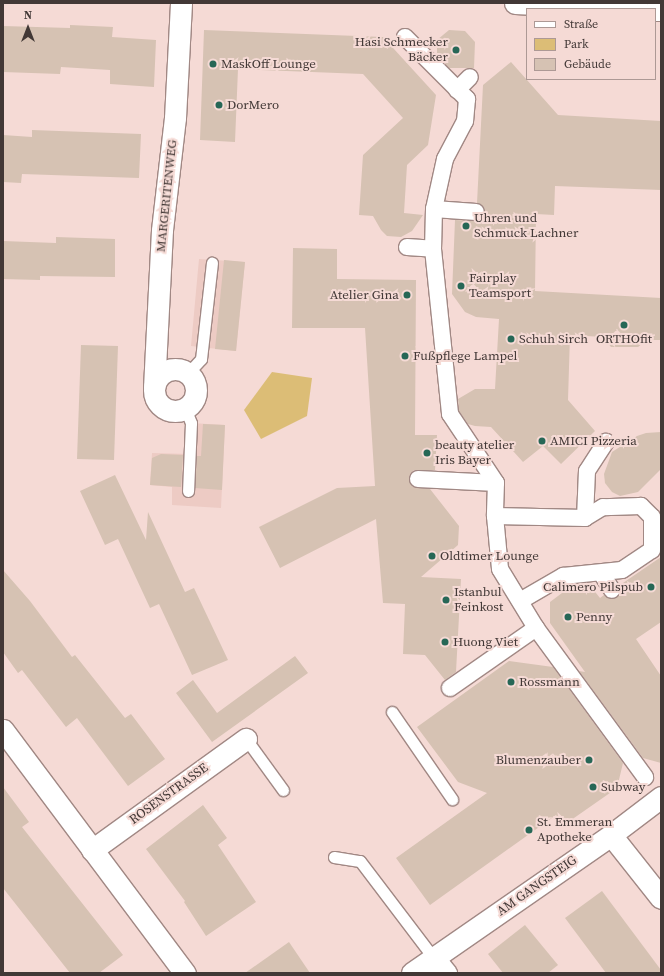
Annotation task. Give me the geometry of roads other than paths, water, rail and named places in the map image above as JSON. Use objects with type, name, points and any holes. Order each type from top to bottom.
[{"type":"street","name":"MARGERITENWEG","points":[[181,3],[176,118],[162,230],[155,335],[154,395],[162,406],[174,411],[185,408]]},
{"type":"street","points":[[515,3],[537,7],[588,8]]},
{"type":"street","points":[[405,37],[466,98],[465,121],[445,159],[434,209],[433,249],[450,414],[496,482],[494,516],[500,569],[536,628],[645,777]]},
{"type":"street","points":[[457,90],[470,77]]},
{"type":"street","points":[[434,209],[476,212]]},
{"type":"street","points":[[407,248],[433,249]]},
{"type":"street","points":[[154,388],[159,376],[164,371],[178,368],[188,373],[194,381],[196,388],[193,402],[185,408]]},
{"type":"street","points":[[585,518],[586,471],[606,442]]},
{"type":"street","points":[[418,479],[496,482]]},
{"type":"street","points":[[494,516],[585,518],[603,507],[641,506],[652,516],[652,550],[622,570],[563,576],[520,601]]},
{"type":"street","points":[[600,573],[612,590]]},
{"type":"street","points":[[450,688],[536,628]]},
{"type":"street","points":[[3,730],[185,973]]},
{"type":"street","name":"ROSENSTRASSE","points":[[92,850],[246,739]]},
{"type":"street","name":"AM GANGSTEIG","points":[[412,973],[611,835],[661,798]]},
{"type":"street","points":[[611,835],[661,898]]},
{"type":"street","points":[[433,957],[446,973]]},
{"type":"lane","points":[[188,373],[201,359],[212,263]]},
{"type":"lane","points":[[185,408],[191,423],[188,491]]},
{"type":"lane","points":[[392,712],[452,799]]},
{"type":"lane","points":[[246,739],[283,790]]},
{"type":"lane","points":[[334,857],[360,861],[433,957]]},
{"type":"place","name":"Hasi Schmecker Bäcker","points":[[456,50]]},
{"type":"place","name":"MaskOff Lounge","points":[[213,64]]},
{"type":"place","name":"DorMero","points":[[219,105]]},
{"type":"place","name":"Uhren und Schmuck Lachner","points":[[466,226]]},
{"type":"place","name":"Fairplay Teamsport","points":[[461,286]]},
{"type":"place","name":"Atelier Gina","points":[[407,295]]},
{"type":"place","name":"ORTHOfit","points":[[624,325]]},
{"type":"place","name":"Schuh Sirch","points":[[511,339]]},
{"type":"place","name":"Fußpflege Lampel","points":[[405,356]]},
{"type":"place","name":"AMICI Pizzeria","points":[[542,441]]},
{"type":"place","name":"beauty atelier Iris Bayer","points":[[427,453]]},
{"type":"place","name":"Oldtimer Lounge","points":[[432,556]]},
{"type":"place","name":"Calimero Pilspub","points":[[651,587]]},
{"type":"place","name":"Istanbul Feinkost","points":[[446,600]]},
{"type":"place","name":"Penny","points":[[568,617]]},
{"type":"place","name":"Huong Viet","points":[[445,642]]},
{"type":"place","name":"Rossmann","points":[[511,682]]},
{"type":"place","name":"Blumenzauber","points":[[589,760]]},
{"type":"place","name":"Subway","points":[[593,787]]},
{"type":"place","name":"St. Emmeran Apotheke","points":[[529,830]]}]
